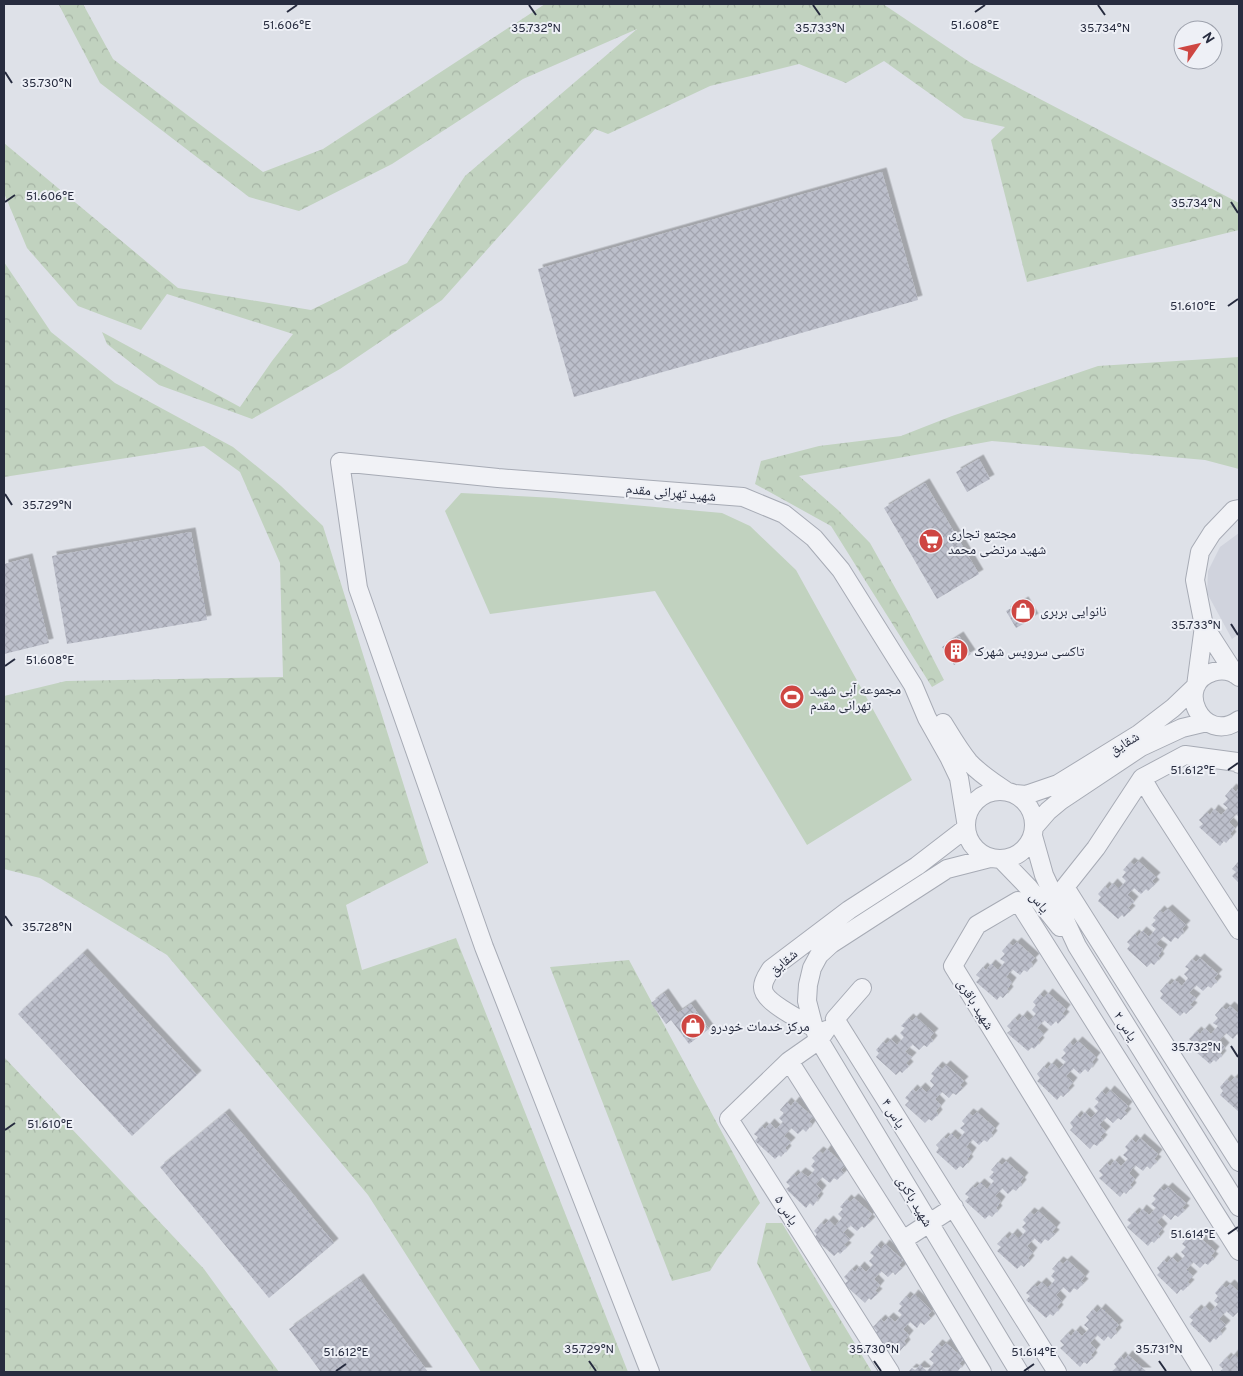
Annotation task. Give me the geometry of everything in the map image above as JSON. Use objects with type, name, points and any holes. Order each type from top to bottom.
[{"type":"street","name":"شهید تهرانی مقدم","points":[[650,1372],[484,947],[358,588],[340,462],[498,478],[743,498],[784,514],[814,538],[841,570],[913,685],[936,712],[970,763],[1011,792]]},
{"type":"street","points":[[1236,725],[1215,726],[1201,717],[1196,710],[1194,694],[1204,626],[1195,580],[1200,552],[1212,533],[1234,510],[1239,509]]},
{"type":"street","points":[[1204,626],[1237,676]]},
{"type":"street","name":"شقایق","points":[[1011,792],[1026,795],[1058,784],[1139,734],[1173,708],[1209,673],[1218,670],[1227,671],[1237,676]]},
{"type":"street","name":"شهید تهرانی مقدم","points":[[913,685],[927,718],[959,778],[965,825]]},
{"type":"street","name":"شقایق","points":[[1034,831],[1048,811],[1060,801],[1141,747],[1182,728],[1207,722]]},
{"type":"street","points":[[1044,897],[1096,848],[1142,778],[1185,755],[1238,762],[1239,764]]},
{"type":"street","points":[[1142,778],[1152,797],[1239,930]]},
{"type":"street","points":[[1034,831],[1028,845],[1021,852],[1012,858],[996,859],[981,854],[973,847],[965,825],[972,804],[988,792],[997,790],[1011,792],[1026,802],[1032,813],[1044,875],[1044,897],[1170,1140],[1239,1251]]},
{"type":"street","name":"شقایق","points":[[817,1034],[772,1002],[762,988],[765,978],[772,969],[849,910],[917,866],[965,825]]},
{"type":"street","name":"شقایق","points":[[817,1034],[807,1001],[812,968],[819,955],[831,944],[946,870],[996,859]]},
{"type":"street","name":"یاس","points":[[996,859],[1029,888],[1044,897],[1077,946]]},
{"type":"street","points":[[1044,897],[1206,1110],[1239,1162]]},
{"type":"street","name":"شهید باقری","points":[[1044,897],[1018,901],[976,925],[953,966],[1203,1372]]},
{"type":"street","name":"یاس ۲","points":[[1077,946],[1239,1207]]},
{"type":"street","points":[[817,1034],[835,1019],[862,988]]},
{"type":"street","name":"یاس ۴","points":[[835,1019],[1057,1372]]},
{"type":"street","name":"یاس ۵","points":[[817,1034],[729,1119],[890,1372]]},
{"type":"street","name":"شهید باکری","points":[[817,1034],[1019,1372]]},
{"type":"street","points":[[789,1061],[902,1240],[982,1372]]},
{"type":"street","points":[[1170,1140],[1206,1110]]},
{"type":"street","points":[[902,1240],[954,1207]]},
{"type":"shaded area","points":[[1239,533],[1239,634],[1232,639],[1207,593],[1208,571],[1220,547]]},
{"type":"green space","points":[[83,4],[113,59],[263,172],[323,149],[545,4],[883,4],[971,63],[1239,203],[1239,230],[1027,282],[991,140],[1005,127],[964,118],[884,61],[846,83],[799,64],[710,86],[608,134],[595,129],[442,300],[340,369],[252,419],[159,385],[107,344],[102,332],[240,407],[293,334],[167,294],[141,330],[78,306],[27,248],[4,193],[4,143],[178,288],[311,310],[407,263],[465,176],[637,29],[523,79],[392,164],[299,211],[249,197],[100,83],[59,5]]},
{"type":"green space","points":[[4,262],[51,332],[115,383],[233,447],[281,486],[323,526],[428,863],[346,905],[362,970],[456,938],[628,1372],[481,1372],[368,1195],[167,955],[40,878],[4,869],[4,696],[66,681],[283,677],[280,563],[240,472],[204,446],[4,477]]},
{"type":"green space","points":[[1239,357],[1239,469],[1205,460],[992,441],[799,476],[838,510],[870,543],[944,680],[932,687],[831,526],[755,484],[761,461],[819,446],[901,436],[952,416],[1098,366]]},
{"type":"green space","name":"مجموعه آبی شهید تهرانی مقدم","points":[[461,493],[555,498],[722,513],[750,526],[796,570],[912,780],[807,845],[655,591],[490,614],[445,511]]},
{"type":"green space","points":[[629,960],[760,1203],[710,1271],[672,1281],[550,967]]},
{"type":"green space","points":[[4,1057],[204,1269],[279,1372],[4,1372]]},
{"type":"green space","points":[[766,1223],[782,1223],[872,1372],[812,1372],[757,1263]]},
{"type":"building","points":[[882,172],[918,300],[574,397],[538,269]]},
{"type":"building","points":[[979,459],[990,479],[967,492],[956,472]]},
{"type":"building","name":"مجتمع تجاری شهید مرتضی محمد","points":[[925,483],[979,574],[937,599],[884,508]]},
{"type":"building","points":[[191,532],[207,620],[67,644],[52,556]]},
{"type":"building","points":[[28,558],[49,643],[4,654],[4,564]]},
{"type":"building","points":[[1024,601],[1034,618],[1016,628],[1006,611]]},
{"type":"building","name":"تاکسی سرویس شهرک","points":[[959,636],[971,654],[954,665],[942,647]]},
{"type":"building","points":[[1232,788],[1236,792],[1239,788],[1239,817],[1236,814],[1229,822],[1235,828],[1230,834],[1232,836],[1226,843],[1224,841],[1220,846],[1199,827],[1203,824],[1199,820],[1207,812],[1210,815],[1214,809],[1221,815],[1228,808],[1223,804],[1228,799],[1225,796]]},
{"type":"building","points":[[1138,861],[1156,877],[1152,881],[1155,884],[1148,891],[1146,889],[1141,894],[1134,888],[1127,895],[1134,901],[1128,908],[1131,910],[1124,917],[1122,915],[1118,919],[1098,901],[1101,897],[1098,894],[1105,886],[1108,889],[1113,883],[1119,889],[1126,881],[1122,877],[1126,872],[1123,870],[1130,862],[1134,865]]},
{"type":"building","points":[[1239,861],[1239,883],[1232,876],[1236,872],[1232,869]]},
{"type":"building","points":[[1168,909],[1186,925],[1182,929],[1184,932],[1178,939],[1175,937],[1171,942],[1163,936],[1156,944],[1163,949],[1158,956],[1160,958],[1154,965],[1151,963],[1147,967],[1127,949],[1130,945],[1127,942],[1135,934],[1137,937],[1142,931],[1149,937],[1156,929],[1151,925],[1156,920],[1153,918],[1160,910],[1163,913]]},
{"type":"building","points":[[1017,942],[1035,958],[1031,962],[1033,965],[1027,972],[1024,970],[1020,975],[1012,969],[1006,977],[1012,982],[1007,989],[1009,991],[1003,998],[1000,996],[997,1000],[976,982],[980,978],[976,975],[983,967],[986,970],[991,964],[998,970],[1005,962],[1000,959],[1005,954],[1002,951],[1009,943],[1013,946]]},
{"type":"building","points":[[83,953],[197,1075],[132,1136],[18,1014]]},
{"type":"building","points":[[1200,958],[1218,974],[1214,978],[1217,981],[1211,988],[1208,986],[1203,991],[1196,985],[1189,993],[1196,998],[1190,1005],[1193,1007],[1186,1014],[1184,1012],[1180,1016],[1160,998],[1163,994],[1160,991],[1167,983],[1170,985],[1175,980],[1182,986],[1188,978],[1184,974],[1189,969],[1185,967],[1192,959],[1196,962]]},
{"type":"building","points":[[664,993],[678,1013],[691,1004],[709,1029],[689,1044],[671,1020],[666,1024],[651,1003]]},
{"type":"building","points":[[1048,993],[1066,1009],[1062,1014],[1065,1016],[1058,1024],[1056,1021],[1051,1026],[1044,1020],[1037,1028],[1044,1034],[1038,1040],[1040,1042],[1034,1049],[1032,1047],[1028,1051],[1007,1033],[1011,1030],[1007,1026],[1015,1018],[1018,1021],[1023,1015],[1029,1021],[1036,1014],[1032,1010],[1036,1005],[1033,1002],[1040,994],[1044,998]]},
{"type":"building","points":[[1230,1006],[1239,1014],[1239,1035],[1237,1034],[1233,1039],[1226,1033],[1219,1041],[1225,1047],[1220,1053],[1222,1055],[1216,1062],[1214,1060],[1210,1064],[1189,1046],[1193,1042],[1189,1039],[1197,1031],[1200,1034],[1205,1028],[1211,1034],[1218,1026],[1213,1023],[1218,1018],[1215,1015],[1222,1007],[1226,1010]]},
{"type":"building","points":[[916,1017],[934,1033],[930,1037],[933,1040],[927,1047],[924,1045],[919,1050],[912,1044],[905,1052],[912,1057],[906,1063],[909,1066],[902,1073],[900,1071],[896,1075],[876,1057],[879,1053],[876,1050],[883,1042],[886,1044],[891,1039],[897,1045],[904,1037],[900,1033],[905,1028],[901,1026],[909,1018],[912,1021]]},
{"type":"building","points":[[1078,1041],[1096,1057],[1092,1062],[1094,1064],[1088,1072],[1085,1069],[1080,1074],[1073,1068],[1066,1076],[1073,1082],[1068,1088],[1070,1090],[1063,1097],[1061,1095],[1057,1100],[1037,1081],[1040,1078],[1037,1074],[1044,1066],[1047,1069],[1052,1063],[1059,1069],[1066,1062],[1061,1058],[1066,1053],[1063,1050],[1070,1042],[1073,1046]]},
{"type":"building","points":[[946,1065],[964,1081],[960,1085],[963,1088],[956,1095],[953,1093],[949,1098],[942,1092],[935,1099],[941,1105],[936,1111],[938,1114],[932,1121],[929,1119],[925,1123],[905,1105],[909,1101],[905,1098],[913,1089],[916,1092],[921,1087],[927,1093],[934,1085],[930,1081],[934,1076],[931,1074],[938,1066],[942,1069]]},
{"type":"building","points":[[1235,1077],[1239,1080],[1239,1112],[1220,1095],[1223,1091],[1220,1087],[1227,1079],[1230,1082]]},
{"type":"building","points":[[1110,1090],[1128,1106],[1124,1111],[1127,1113],[1121,1120],[1118,1118],[1113,1123],[1106,1117],[1099,1125],[1106,1131],[1100,1137],[1103,1139],[1097,1146],[1094,1144],[1090,1149],[1070,1130],[1073,1127],[1070,1123],[1077,1115],[1080,1118],[1085,1112],[1091,1118],[1098,1111],[1094,1107],[1099,1102],[1095,1099],[1102,1091],[1106,1095]]},
{"type":"building","points":[[795,1101],[813,1117],[809,1122],[812,1124],[806,1132],[803,1129],[798,1134],[791,1128],[784,1136],[791,1142],[785,1148],[787,1150],[781,1157],[779,1155],[775,1159],[755,1141],[758,1137],[754,1134],[762,1126],[765,1129],[770,1123],[776,1129],[783,1122],[779,1118],[784,1113],[780,1110],[787,1102],[791,1106]]},
{"type":"building","points":[[977,1112],[995,1128],[991,1133],[993,1135],[987,1142],[984,1140],[979,1145],[972,1139],[966,1147],[972,1152],[967,1159],[969,1161],[963,1168],[960,1166],[956,1170],[936,1152],[939,1148],[936,1145],[944,1137],[946,1139],[951,1134],[958,1140],[965,1132],[960,1128],[965,1124],[962,1121],[969,1113],[973,1116]]},
{"type":"building","points":[[225,1113],[334,1243],[269,1298],[160,1167]]},
{"type":"building","points":[[1140,1138],[1158,1154],[1154,1159],[1157,1161],[1150,1169],[1147,1166],[1143,1171],[1135,1165],[1129,1173],[1135,1179],[1130,1185],[1132,1187],[1126,1194],[1124,1192],[1120,1197],[1099,1178],[1103,1175],[1099,1171],[1107,1163],[1110,1166],[1115,1160],[1121,1166],[1128,1159],[1123,1155],[1128,1150],[1125,1147],[1132,1139],[1136,1143]]},
{"type":"building","points":[[827,1149],[845,1166],[841,1170],[844,1173],[837,1180],[834,1178],[830,1183],[822,1177],[816,1184],[822,1190],[817,1196],[819,1198],[813,1206],[810,1203],[806,1208],[786,1189],[790,1186],[786,1182],[794,1174],[796,1177],[801,1172],[808,1177],[815,1170],[811,1166],[815,1161],[812,1158],[819,1151],[823,1154]]},
{"type":"building","points":[[1006,1161],[1024,1177],[1020,1182],[1022,1184],[1016,1191],[1013,1189],[1008,1194],[1002,1188],[995,1196],[1001,1201],[996,1208],[998,1210],[992,1217],[989,1215],[985,1219],[965,1201],[969,1197],[965,1194],[973,1186],[975,1188],[980,1183],[987,1189],[994,1181],[989,1177],[994,1172],[991,1170],[998,1162],[1002,1165]]},
{"type":"building","points":[[1168,1187],[1186,1203],[1182,1208],[1185,1210],[1178,1217],[1175,1215],[1171,1220],[1164,1214],[1157,1222],[1163,1228],[1158,1234],[1160,1236],[1154,1243],[1152,1241],[1148,1246],[1127,1227],[1131,1223],[1127,1220],[1135,1212],[1138,1215],[1142,1209],[1149,1215],[1156,1208],[1151,1204],[1156,1199],[1153,1196],[1160,1188],[1164,1191]]},
{"type":"building","points":[[854,1198],[872,1214],[868,1219],[871,1221],[864,1228],[862,1226],[857,1231],[850,1225],[843,1233],[850,1239],[844,1245],[847,1247],[840,1254],[838,1252],[834,1256],[814,1238],[817,1234],[814,1231],[821,1223],[824,1225],[829,1220],[835,1226],[842,1218],[838,1214],[843,1209],[840,1207],[847,1199],[850,1202]]},
{"type":"building","points":[[1038,1211],[1056,1227],[1052,1232],[1055,1234],[1048,1241],[1045,1239],[1041,1244],[1034,1238],[1027,1246],[1033,1252],[1028,1258],[1030,1260],[1024,1267],[1021,1265],[1017,1269],[997,1251],[1001,1247],[997,1244],[1005,1236],[1008,1239],[1013,1233],[1019,1239],[1026,1231],[1022,1227],[1026,1223],[1023,1220],[1030,1212],[1034,1215]]},
{"type":"building","points":[[1197,1235],[1215,1251],[1211,1256],[1214,1258],[1208,1265],[1205,1263],[1200,1268],[1193,1262],[1186,1270],[1193,1276],[1187,1282],[1190,1284],[1183,1291],[1181,1289],[1177,1294],[1157,1275],[1160,1272],[1157,1268],[1164,1260],[1167,1263],[1172,1257],[1178,1263],[1185,1256],[1181,1252],[1186,1247],[1182,1244],[1189,1236],[1193,1240]]},
{"type":"building","points":[[885,1244],[903,1260],[899,1265],[902,1268],[895,1275],[893,1272],[888,1277],[881,1271],[874,1279],[880,1285],[875,1291],[878,1293],[871,1300],[869,1298],[865,1303],[844,1284],[848,1281],[844,1277],[852,1269],[855,1272],[860,1266],[866,1272],[873,1265],[869,1261],[874,1256],[870,1253],[877,1245],[881,1249]]},
{"type":"building","points":[[1067,1260],[1085,1276],[1081,1281],[1084,1283],[1077,1290],[1074,1288],[1070,1293],[1063,1287],[1056,1295],[1062,1301],[1057,1307],[1059,1309],[1053,1316],[1050,1314],[1046,1318],[1026,1300],[1030,1296],[1026,1293],[1034,1285],[1037,1287],[1042,1282],[1048,1288],[1055,1280],[1051,1276],[1055,1271],[1052,1269],[1059,1261],[1063,1264]]},
{"type":"building","points":[[359,1278],[428,1372],[321,1372],[289,1329]]},
{"type":"building","points":[[1230,1284],[1239,1292],[1239,1313],[1233,1317],[1226,1311],[1219,1319],[1226,1325],[1220,1331],[1222,1333],[1216,1340],[1214,1338],[1210,1343],[1190,1324],[1193,1320],[1189,1317],[1197,1309],[1200,1312],[1205,1306],[1211,1312],[1218,1304],[1214,1301],[1218,1296],[1215,1293],[1222,1285],[1226,1288]]},
{"type":"building","points":[[914,1294],[932,1311],[928,1315],[931,1318],[924,1325],[921,1322],[917,1328],[910,1322],[903,1329],[909,1335],[904,1341],[906,1344],[900,1351],[898,1348],[893,1353],[873,1334],[877,1331],[873,1327],[881,1319],[884,1322],[889,1317],[895,1322],[902,1315],[898,1311],[902,1306],[899,1304],[906,1296],[910,1299]]},
{"type":"building","points":[[1101,1308],[1119,1325],[1115,1329],[1117,1332],[1111,1339],[1108,1336],[1104,1341],[1097,1335],[1090,1343],[1096,1349],[1091,1355],[1093,1357],[1087,1364],[1084,1362],[1080,1367],[1060,1348],[1064,1345],[1060,1341],[1068,1333],[1071,1336],[1076,1330],[1082,1336],[1089,1329],[1084,1325],[1089,1320],[1086,1317],[1093,1309],[1097,1313]]},
{"type":"building","points":[[946,1343],[964,1359],[959,1364],[962,1366],[957,1372],[944,1372],[941,1370],[939,1372],[908,1372],[912,1368],[915,1370],[920,1365],[927,1371],[934,1363],[929,1359],[934,1354],[931,1352],[938,1344],[942,1347]]},
{"type":"building","points":[[1234,1354],[1239,1359],[1239,1372],[1219,1372],[1223,1369],[1219,1365],[1227,1357],[1229,1360]]},
{"type":"building","points":[[1128,1355],[1147,1372],[1111,1372],[1117,1367],[1114,1364],[1121,1356],[1124,1360]]},
{"type":"place","name":"مجتمع تجاری شهید مرتضی محمد","points":[[931,541]]},
{"type":"place","name":"نانوایی بربری","points":[[1023,611]]},
{"type":"place","name":"تاکسی سرویس شهرک","points":[[956,651]]},
{"type":"place","name":"مجموعه آبی شهید تهرانی مقدم","points":[[792,697]]},
{"type":"place","name":"مرکز خدمات خودرو","points":[[693,1026]]}]
